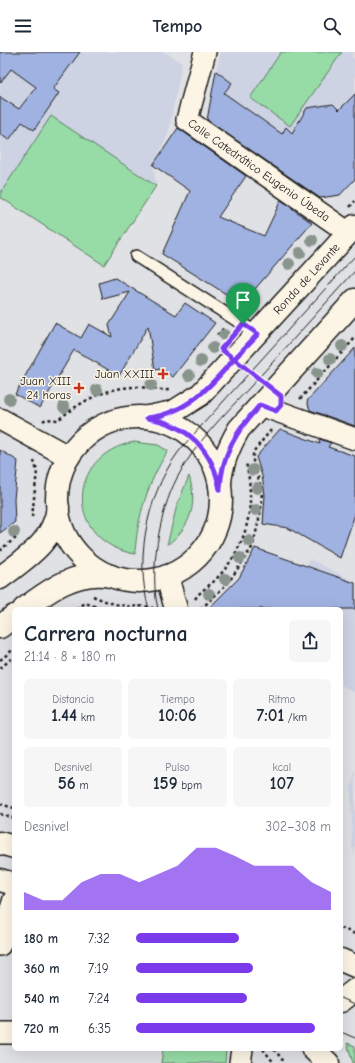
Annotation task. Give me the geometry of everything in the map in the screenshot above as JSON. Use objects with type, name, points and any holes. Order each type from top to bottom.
[{"type":"main road","name":"Ronda de Levante","points":[[147,418],[164,415],[191,402],[210,386],[258,334],[346,228]]},
{"type":"main road","points":[[27,607],[55,588],[76,578],[95,574],[135,580],[167,576],[189,563],[202,551],[209,541],[218,520],[224,462],[239,429],[355,300]]},
{"type":"main road","points":[[6,573],[34,553],[53,529],[58,507],[60,482],[69,457],[81,441],[99,428],[118,420],[147,418],[178,426],[199,444],[211,460],[220,490]]},
{"type":"main road","points":[[58,507],[62,527],[76,551],[92,566],[112,576]]},
{"type":"main road","points":[[167,576],[184,605]]},
{"type":"main road","points":[[0,627],[12,618]]},
{"type":"main road","points":[[0,843],[12,846]]},
{"type":"main road","points":[[0,880],[12,883]]},
{"type":"main road","points":[[343,961],[355,966]]},
{"type":"main road","points":[[343,999],[355,990]]},
{"type":"main road","points":[[315,1051],[328,1063]]},
{"type":"main road","points":[[325,1051],[328,1063]]},
{"type":"street","name":"Calle Catedrático Eugenio Úbeda","points":[[205,52],[187,120],[346,228]]},
{"type":"street","points":[[267,397],[285,414],[355,439]]},
{"type":"street","points":[[0,419],[69,457]]},
{"type":"street","points":[[0,945],[12,906]]},
{"type":"street","points":[[0,1033],[12,1033]]},
{"type":"street","points":[[240,1063],[242,1051]]},
{"type":"lane","points":[[136,256],[258,334]]},
{"type":"path","points":[[346,228],[355,201]]},
{"type":"path","points":[[203,607],[228,583],[253,546],[261,510],[262,490],[253,461],[253,452],[259,443],[355,338]]},
{"type":"path","points":[[234,359],[267,397]]},
{"type":"path","points":[[32,519],[37,464],[32,458],[30,436],[46,419],[58,420],[86,400],[113,390],[137,387],[174,390]]},
{"type":"path","points":[[184,605],[230,563],[246,530],[251,505],[250,482],[245,456]]},
{"type":"path","points":[[6,573],[1,549],[19,536]]},
{"type":"path","points":[[88,595],[128,607],[148,605],[152,607]]},
{"type":"path","points":[[80,607],[85,603],[97,607]]},
{"type":"path","points":[[0,660],[12,651]]},
{"type":"path","points":[[0,668],[12,659]]},
{"type":"path","points":[[0,804],[12,807]]},
{"type":"path","points":[[0,814],[12,817]]},
{"type":"path","points":[[343,929],[355,934]]},
{"type":"path","points":[[264,1051],[274,1063]]},
{"type":"path","points":[[276,1051],[285,1063]]},
{"type":"shaded area","points":[[0,52],[165,52],[182,63],[168,135],[153,165],[156,186],[104,265],[0,197]]},
{"type":"shaded area","points":[[221,52],[354,52],[351,56],[355,60],[355,94],[339,110],[333,104],[307,108],[292,133],[286,128],[282,134],[224,93],[232,83],[216,71]]},
{"type":"shaded area","points":[[310,559],[355,582],[355,693],[343,686],[343,607],[282,607]]},
{"type":"shaded area","points":[[355,770],[355,856],[352,846],[351,790]]},
{"type":"green space","points":[[281,52],[342,52],[290,126],[250,98]]},
{"type":"green space","points":[[51,116],[156,186],[104,265],[0,197],[0,194]]},
{"type":"green space","points":[[134,442],[158,445],[168,451],[149,487],[138,527],[135,554],[112,546],[96,533],[86,517],[82,498],[86,480],[95,463],[111,450]]},
{"type":"green space","points":[[189,476],[193,496],[190,514],[182,531],[167,545],[177,505]]},
{"type":"green space","points":[[347,1043],[355,1046],[355,1063],[353,1063]]},
{"type":"green space","points":[[163,1051],[226,1051],[225,1063],[161,1063]]},
{"type":"building","points":[[0,52],[80,52],[53,89],[59,93],[34,130],[22,122],[9,140],[0,134],[0,97],[19,109],[36,87],[11,69],[0,83]]},
{"type":"building","points":[[216,71],[232,83],[224,93],[282,134],[286,127],[292,133],[307,108],[333,104],[339,110],[355,94],[355,179],[340,195],[320,198],[207,120]]},
{"type":"building","points":[[178,128],[246,176],[218,217],[264,236],[281,200],[312,223],[242,304],[162,254],[190,191],[153,165]]},
{"type":"building","points":[[115,278],[176,315],[185,303],[215,323],[173,377],[161,369],[155,370],[148,326],[119,376],[74,350],[40,408],[15,394],[55,323],[81,338],[89,324],[112,337],[109,325],[130,292],[103,299],[99,283]]},
{"type":"building","points":[[355,348],[355,426],[310,410],[307,401]]},
{"type":"building","points":[[280,429],[320,444],[319,439],[331,443],[328,447],[355,456],[355,514],[340,558],[288,528],[263,524],[265,495],[262,476],[256,457]]},
{"type":"building","points":[[0,450],[18,461],[14,499],[15,522],[0,533]]},
{"type":"building","points":[[255,548],[355,583],[355,609],[343,609],[343,607],[210,607],[239,578]]},
{"type":"tram line","points":[[148,607],[144,589],[143,567],[147,523],[153,501],[172,462],[184,445],[355,256]]},
{"type":"tram line","points":[[158,607],[155,594],[155,560],[157,542],[165,508],[184,465],[201,441],[355,271]]},
{"type":"tram line","points":[[343,999],[355,1004]]},
{"type":"tram line","points":[[343,1033],[355,1038]]},
{"type":"place","name":"Juan XXIII","points":[[163,374]]},
{"type":"place","name":"Juan XIII 24 horas","points":[[79,388]]},
{"type":"route","points":[[243,324],[221,349],[234,359],[210,386],[182,408],[164,415],[147,418],[156,419],[178,426],[188,433],[206,451],[216,470],[220,490],[220,480],[227,452],[239,429],[260,405],[276,411],[281,405],[281,396],[234,359],[258,334],[243,324]]}]
